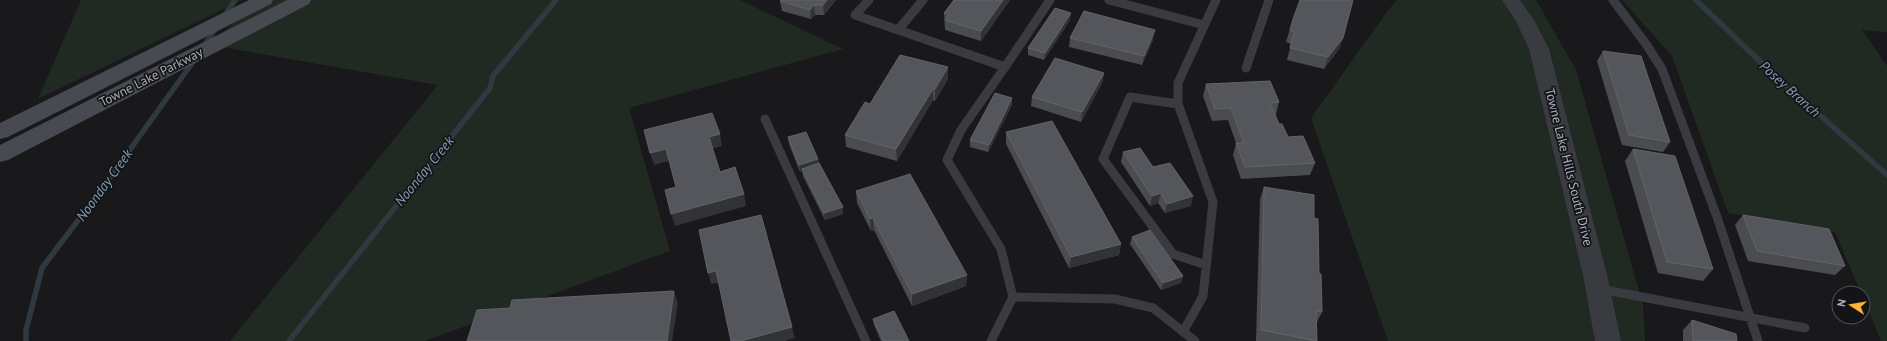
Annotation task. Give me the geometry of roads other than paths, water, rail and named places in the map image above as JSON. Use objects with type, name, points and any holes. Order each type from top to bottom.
[{"type":"main road","name":"Towne Lake Parkway","points":[[0,132],[264,0]]},
{"type":"main road","name":"Towne Lake Parkway","points":[[0,154],[302,0]]},
{"type":"street","name":"Towne Lake Hills South Drive","points":[[1511,0],[1525,20],[1539,49],[1598,289],[1608,341]]},
{"type":"lane","points":[[869,0],[855,15],[1005,67]]},
{"type":"lane","points":[[898,30],[923,0]]},
{"type":"lane","points":[[990,341],[1013,297],[1002,249],[947,160],[960,130],[1050,0]]},
{"type":"lane","points":[[1109,0],[1204,25]]},
{"type":"lane","points":[[1183,332],[1202,296],[1213,202],[1178,104],[1178,83],[1216,0]]},
{"type":"lane","points":[[1246,68],[1269,0]]},
{"type":"lane","points":[[1613,0],[1646,44],[1662,69],[1717,217],[1758,341]]},
{"type":"lane","points":[[1178,104],[1130,97],[1103,159],[1173,254],[1206,265]]},
{"type":"lane","points":[[764,119],[866,341]]},
{"type":"lane","points":[[1598,289],[1805,328]]},
{"type":"lane","points":[[1013,297],[1115,299],[1153,308],[1194,341]]},
{"type":"waterway","name":"Noonday Creek","points":[[224,16],[235,0]]},
{"type":"waterway","name":"Noonday Creek","points":[[289,341],[490,88],[493,76],[556,0]]},
{"type":"waterway","name":"Posey Branch","points":[[1696,0],[1768,69],[1887,175]]},
{"type":"waterway","name":"Noonday Creek","points":[[204,46],[216,28]]},
{"type":"waterway","name":"Noonday Creek","points":[[26,341],[26,330],[42,268],[101,190],[195,59]]}]
